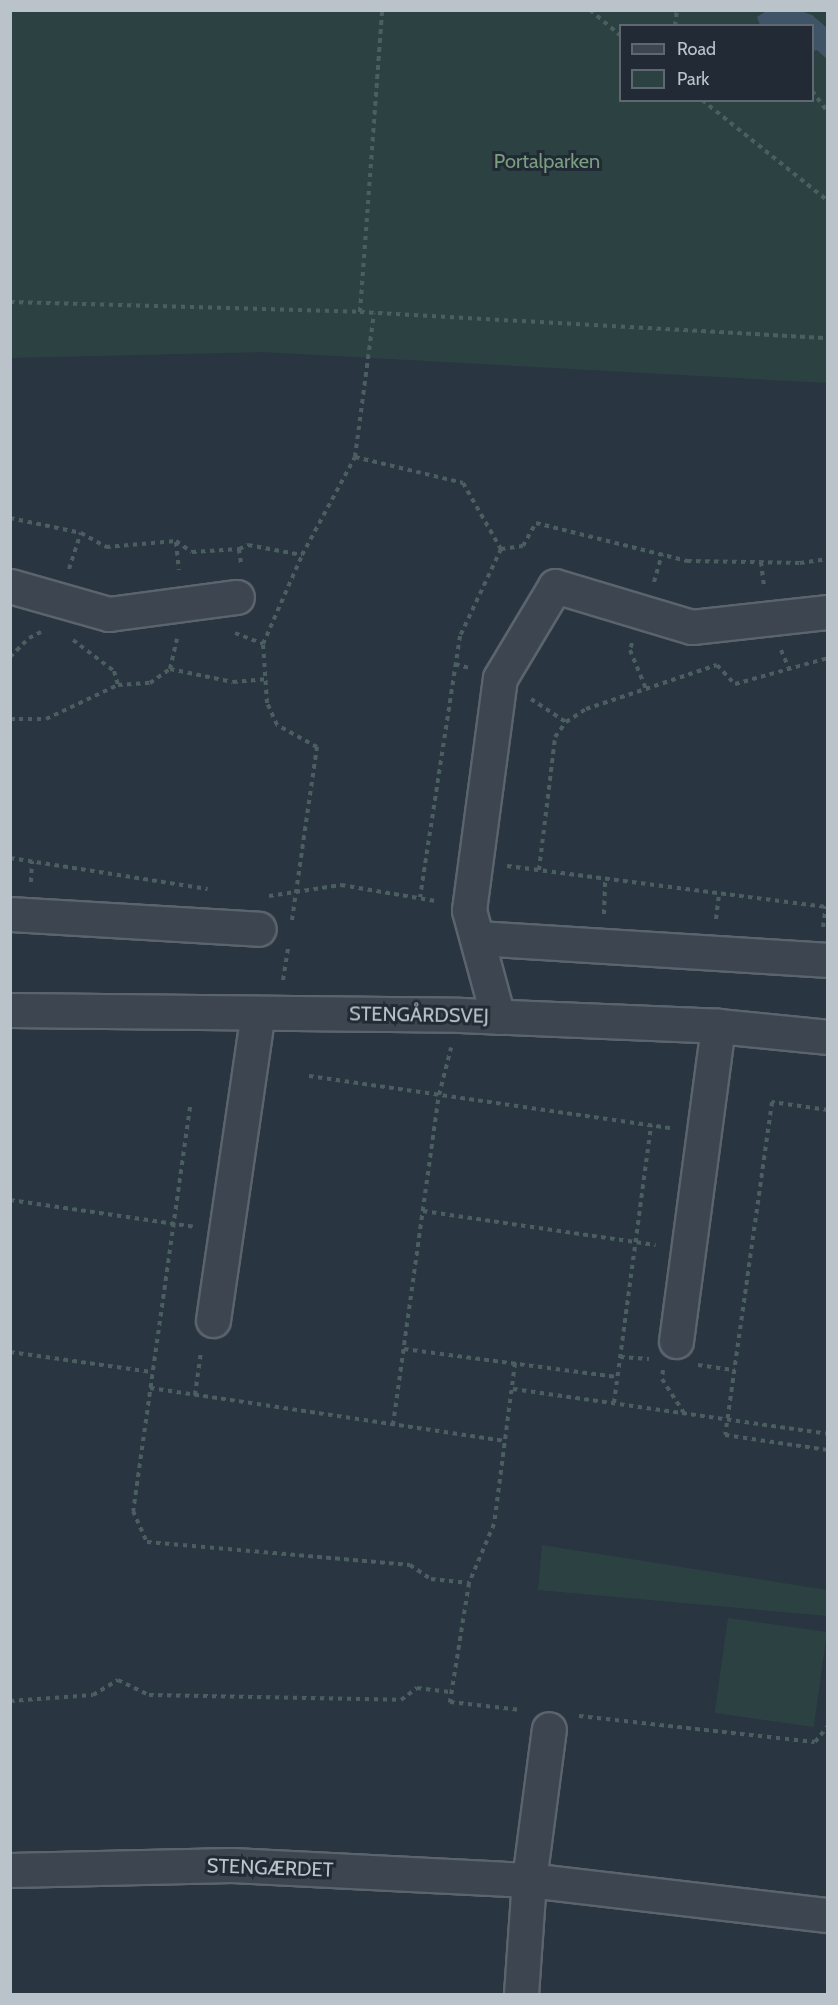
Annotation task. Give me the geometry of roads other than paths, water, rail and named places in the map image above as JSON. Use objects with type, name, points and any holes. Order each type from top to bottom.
[{"type":"street","points":[[10,586],[109,614],[237,597]]},
{"type":"street","points":[[498,1017],[473,924],[475,862],[500,678],[555,586],[692,627],[828,612]]},
{"type":"street","points":[[10,914],[274,933]]},
{"type":"street","points":[[473,924],[828,960]]},
{"type":"street","name":"STENGÅRDSVEJ","points":[[10,1010],[460,1015],[718,1026],[828,1037]]},
{"type":"street","points":[[213,1320],[226,1232],[268,1013]]},
{"type":"street","points":[[676,1341],[718,1026]]},
{"type":"street","points":[[521,1995],[529,1880],[552,1718]]},
{"type":"street","name":"STENGÆRDET","points":[[10,1870],[232,1865],[529,1880],[828,1915]]},
{"type":"water","points":[[768,10],[801,11],[812,15],[827,28],[827,59],[817,50],[814,51],[814,24],[760,24],[757,17]]},
{"type":"park label","name":"Portalparken","points":[[547,161]]}]
